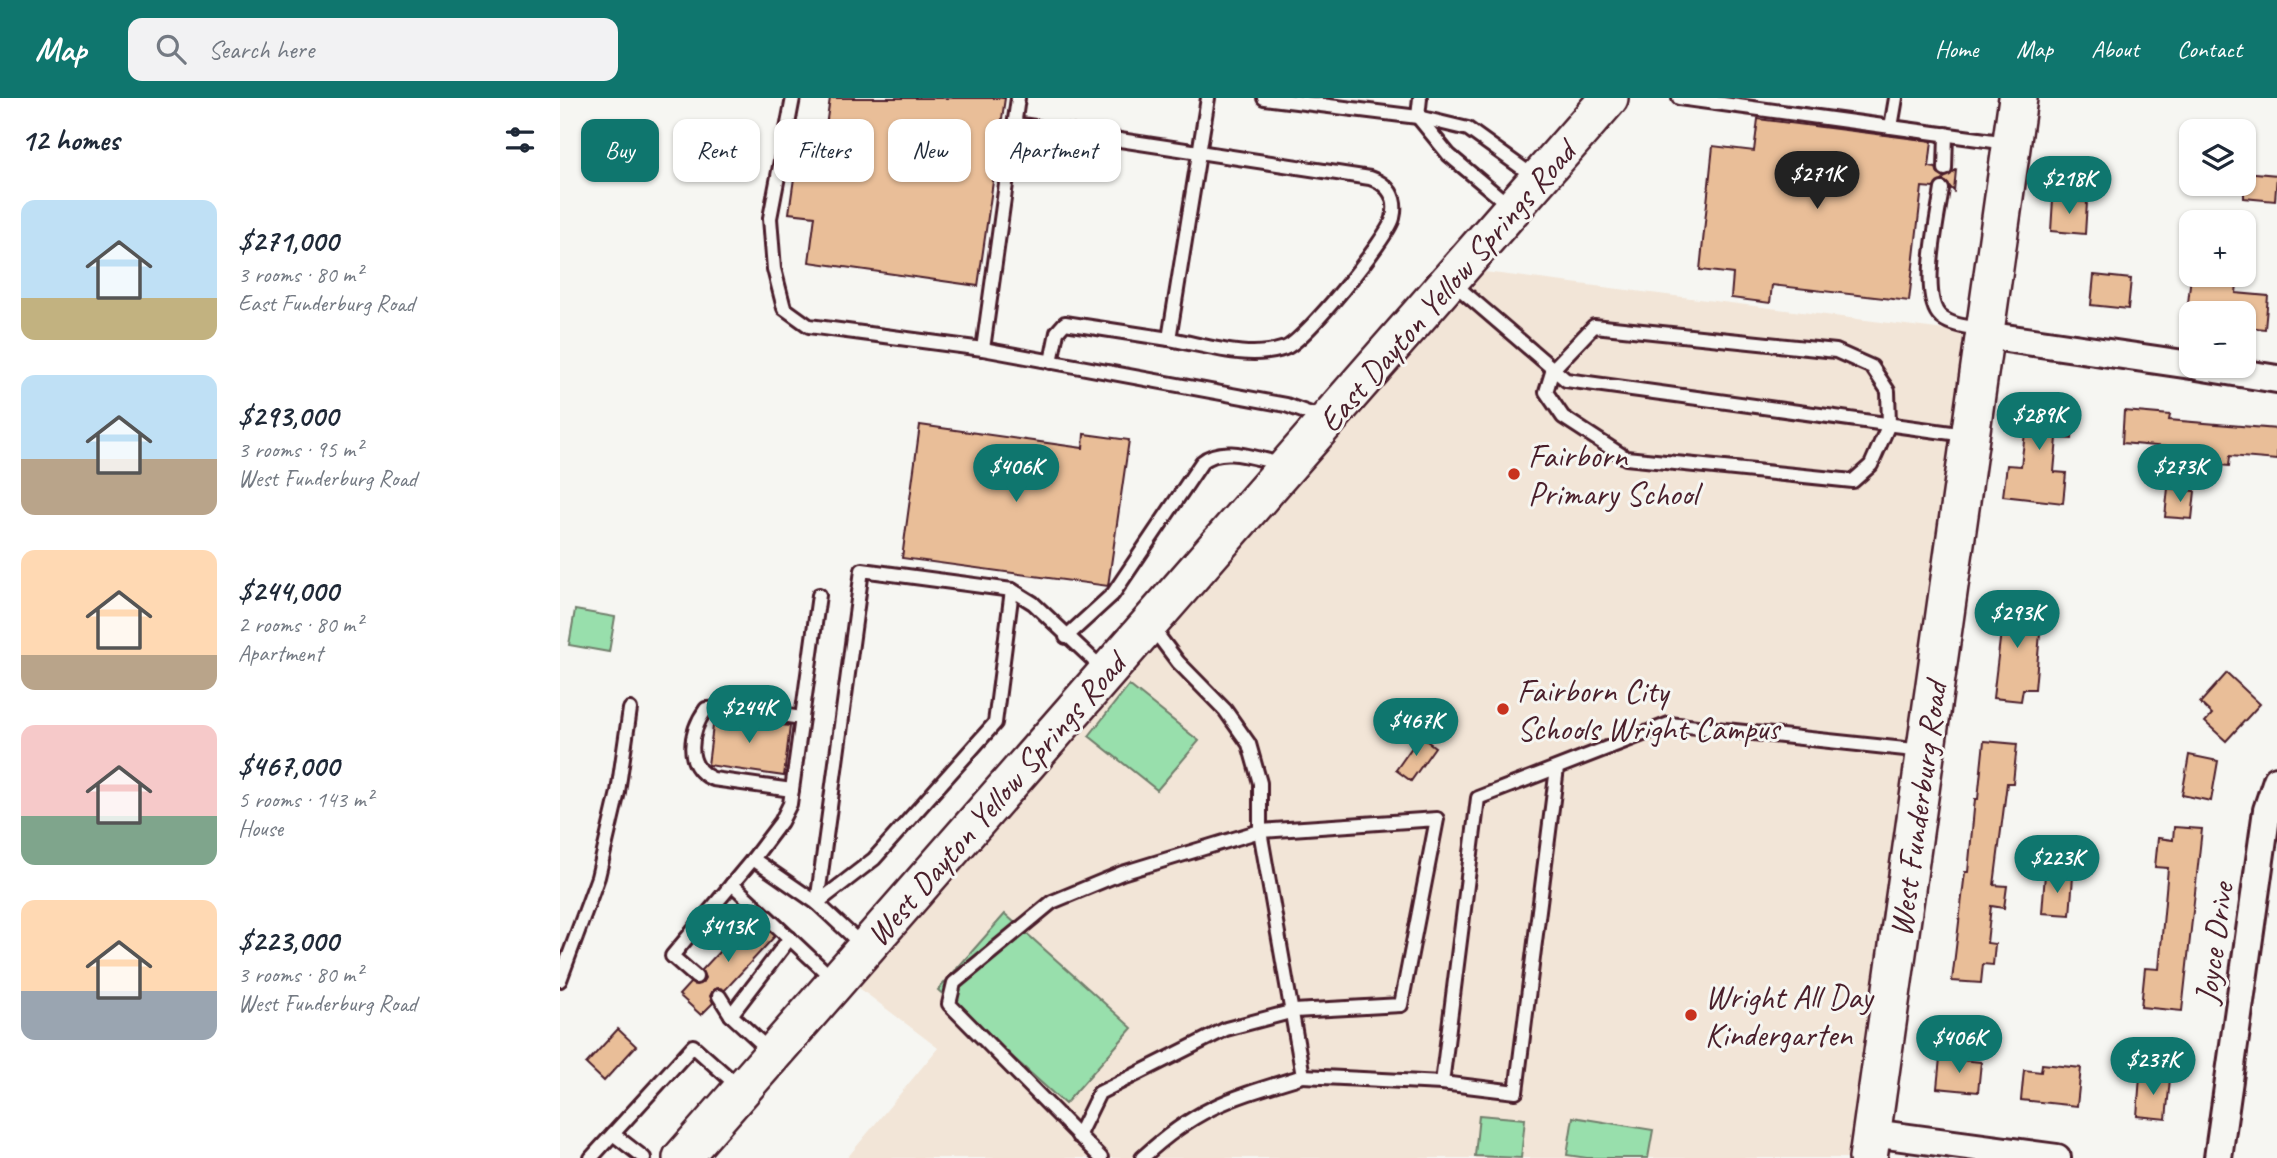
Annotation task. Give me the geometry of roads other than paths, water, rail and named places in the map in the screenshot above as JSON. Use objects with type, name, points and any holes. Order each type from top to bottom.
[{"type":"main road","name":"East Dayton Yellow Springs Road","points":[[1310,443],[1609,98]]},
{"type":"main road","name":"West Funderburg Road","points":[[1870,1145],[2018,98]]},
{"type":"main road","name":"West Dayton Yellow Springs Road","points":[[682,1158],[1106,672],[1310,443]]},
{"type":"street","points":[[1986,332],[2179,363]]},
{"type":"street","points":[[2256,376],[2277,379]]},
{"type":"street","name":"Joyce Drive","points":[[2218,1158],[2267,810],[2277,780]]},
{"type":"street","points":[[1870,1145],[2056,1158]]},
{"type":"lane","points":[[793,98],[771,218],[774,269],[784,308],[809,326],[982,349],[1286,405],[1310,443],[1213,453],[1202,462],[1113,594],[1066,637]]},
{"type":"lane","points":[[1016,119],[1018,98]]},
{"type":"lane","points":[[1169,340],[1208,98]]},
{"type":"lane","points":[[1265,98],[1418,117],[1468,129],[1539,180]]},
{"type":"lane","points":[[1420,98],[1418,117],[1450,155],[1514,209]]},
{"type":"lane","points":[[1679,98],[2012,143]]},
{"type":"lane","points":[[1891,127],[1896,98]]},
{"type":"lane","points":[[1945,169],[1946,134]]},
{"type":"lane","points":[[1051,362],[1057,332],[1065,323],[1253,353],[1288,348],[1308,333],[1393,219],[1391,191],[1383,182],[1370,178],[1121,141]]},
{"type":"lane","points":[[982,349],[1007,182]]},
{"type":"lane","points":[[1942,189],[1930,296],[1938,316],[1986,332]]},
{"type":"lane","points":[[1450,281],[1566,380],[1971,435]]},
{"type":"lane","points":[[1594,326],[1836,351],[1872,367],[1888,391],[1889,424],[1871,465],[1853,481],[1626,458],[1563,417],[1546,393],[1553,369],[1594,326]]},
{"type":"lane","points":[[817,903],[862,570],[1012,590],[1033,603],[1106,672]]},
{"type":"lane","points":[[817,903],[874,859],[995,723],[1012,590]]},
{"type":"lane","points":[[696,977],[672,956],[781,822],[790,804],[819,595]]},
{"type":"lane","points":[[1149,624],[1178,662],[1225,710],[1250,744],[1260,783],[1260,831],[1294,1011],[1303,1076]]},
{"type":"lane","points":[[736,708],[706,709],[696,722],[691,742],[694,762],[703,775],[713,779],[792,790]]},
{"type":"lane","points":[[560,979],[598,877],[618,792],[630,709]]},
{"type":"lane","points":[[753,711],[802,718]]},
{"type":"lane","points":[[1442,1083],[1478,798],[1669,723],[1926,751]]},
{"type":"lane","points":[[1142,1158],[1169,1133],[1215,1104],[1303,1076],[1442,1083],[1516,1092],[1558,768]]},
{"type":"lane","points":[[1079,1136],[1098,1093],[1226,1029],[1294,1011],[1401,1005],[1437,819],[1260,831],[1122,873],[1052,902],[954,983],[949,1004],[1079,1136],[1101,1158]]},
{"type":"lane","points":[[752,859],[817,903],[865,948]]},
{"type":"lane","points":[[732,884],[836,981]]},
{"type":"lane","points":[[731,1015],[790,938]]},
{"type":"lane","points":[[719,996],[731,1015],[773,1053]]},
{"type":"lane","points":[[591,1158],[692,1046],[742,1090]]},
{"type":"lane","points":[[613,1134],[644,1158]]},
{"type":"place","name":"Fairborn Primary School","points":[[1514,474]]},
{"type":"place","name":"Fairborn City Schools Wright Campus","points":[[1503,709]]},
{"type":"place","name":"Wright All Day Kindergarten","points":[[1691,1015]]}]
